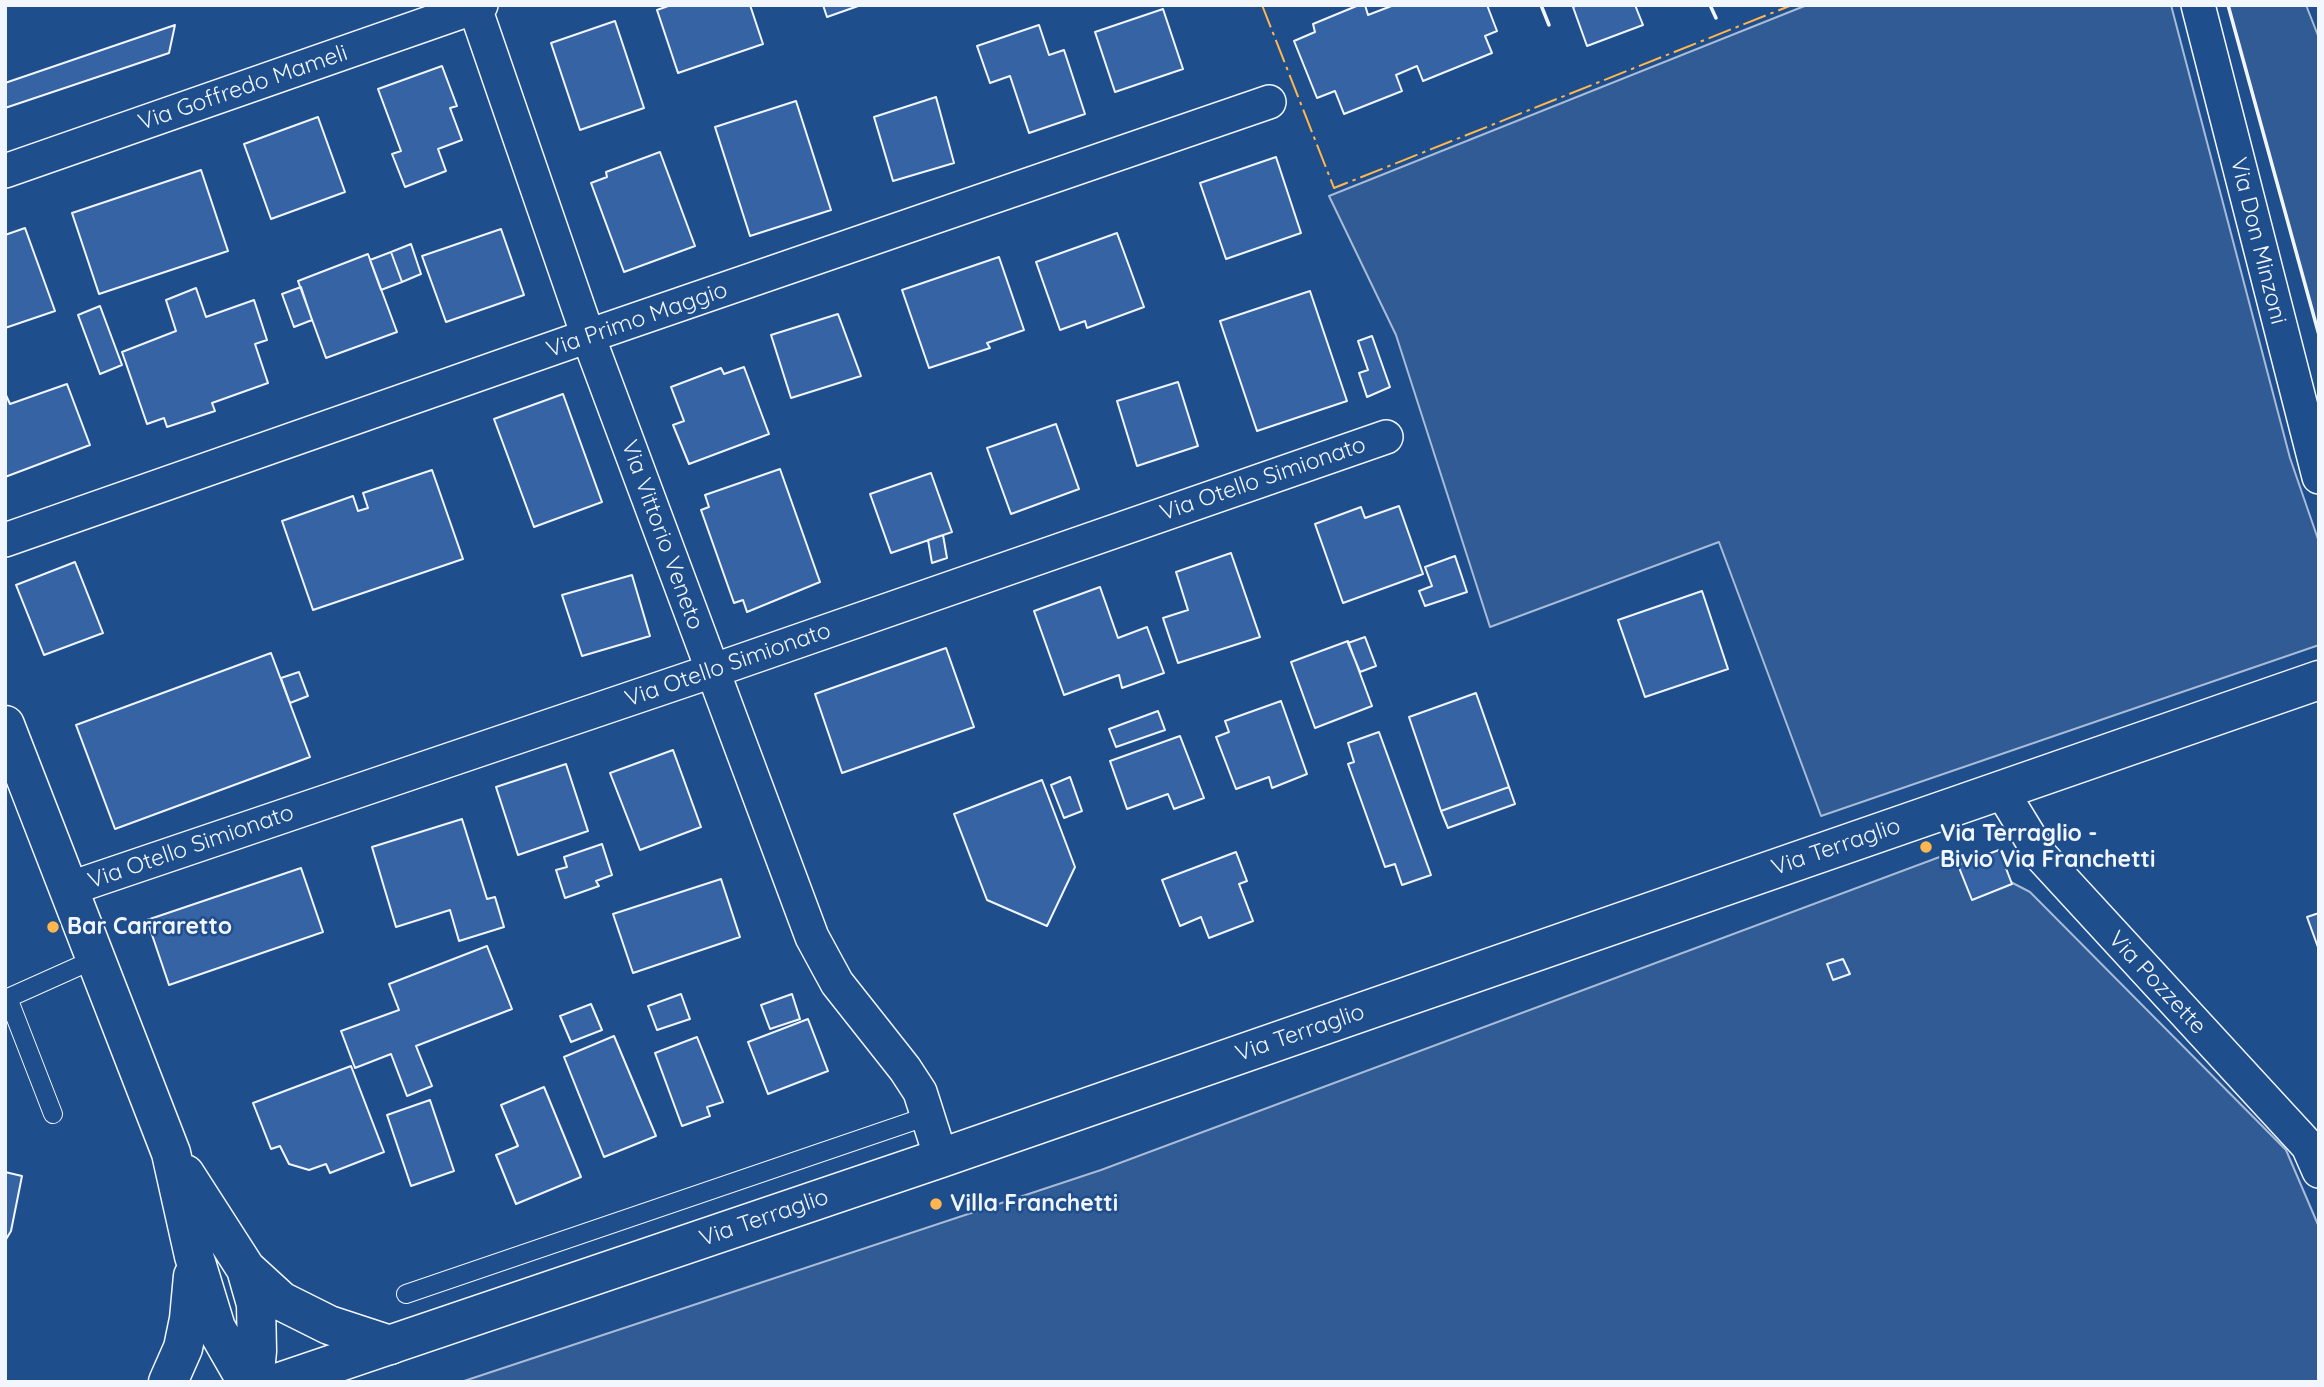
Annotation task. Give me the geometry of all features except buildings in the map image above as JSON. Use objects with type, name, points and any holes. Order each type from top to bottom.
[{"type":"main road","name":"Via Terraglio","points":[[280,1382],[941,1158],[2319,680]]},
{"type":"main road","points":[[5,724],[171,1153],[194,1256],[216,1328],[247,1382]]},
{"type":"main road","points":[[171,1153],[246,1269],[281,1301],[329,1325],[390,1345]]},
{"type":"main road","points":[[167,1382],[183,1348],[189,1319],[194,1256]]},
{"type":"main road","points":[[246,1269],[256,1304],[257,1351],[254,1382]]},
{"type":"street","name":"Via Don Minzoni","points":[[2198,5],[2319,478]]},
{"type":"street","name":"Via Goffredo Mameli","points":[[5,171],[477,6]]},
{"type":"street","name":"Via Vittorio Veneto","points":[[477,6],[589,337],[812,937],[824,962],[862,1018],[905,1069],[920,1092],[941,1158]]},
{"type":"street","name":"Via Primo Maggio","points":[[5,540],[1269,102]]},
{"type":"street","name":"Via Otello Simionato","points":[[68,889],[712,671],[1386,437]]},
{"type":"street","name":"Via Pozzette","points":[[2001,790],[2042,857],[2308,1146],[2319,1171]]},
{"type":"lane","points":[[53,1114],[8,998],[95,959]]},
{"type":"lane","points":[[406,1294],[928,1116]]},
{"type":"shaded area","points":[[1807,5],[2171,5],[2290,458],[2319,542],[2319,645],[1821,816],[1719,542],[1490,627],[1396,335],[1329,196]]},
{"type":"shaded area","points":[[2228,5],[2306,5],[2319,38],[2319,335]]},
{"type":"shaded area","points":[[1953,852],[2030,892],[2286,1150],[2319,1227],[2319,1382],[461,1382],[1101,1170]]},
{"type":"wall","points":[[1541,5],[1549,25]]},
{"type":"wall","points":[[1710,5],[1716,18]]},
{"type":"wall","points":[[2228,5],[2319,335]]},
{"type":"power","points":[[1262,5],[1334,188],[1792,5]]},
{"type":"place","name":"Via Terraglio - Bivio Via Franchetti","points":[[1926,847]]},
{"type":"place","name":"Bar Carraretto","points":[[53,927]]},
{"type":"place","name":"Villa Franchetti","points":[[936,1204]]}]
